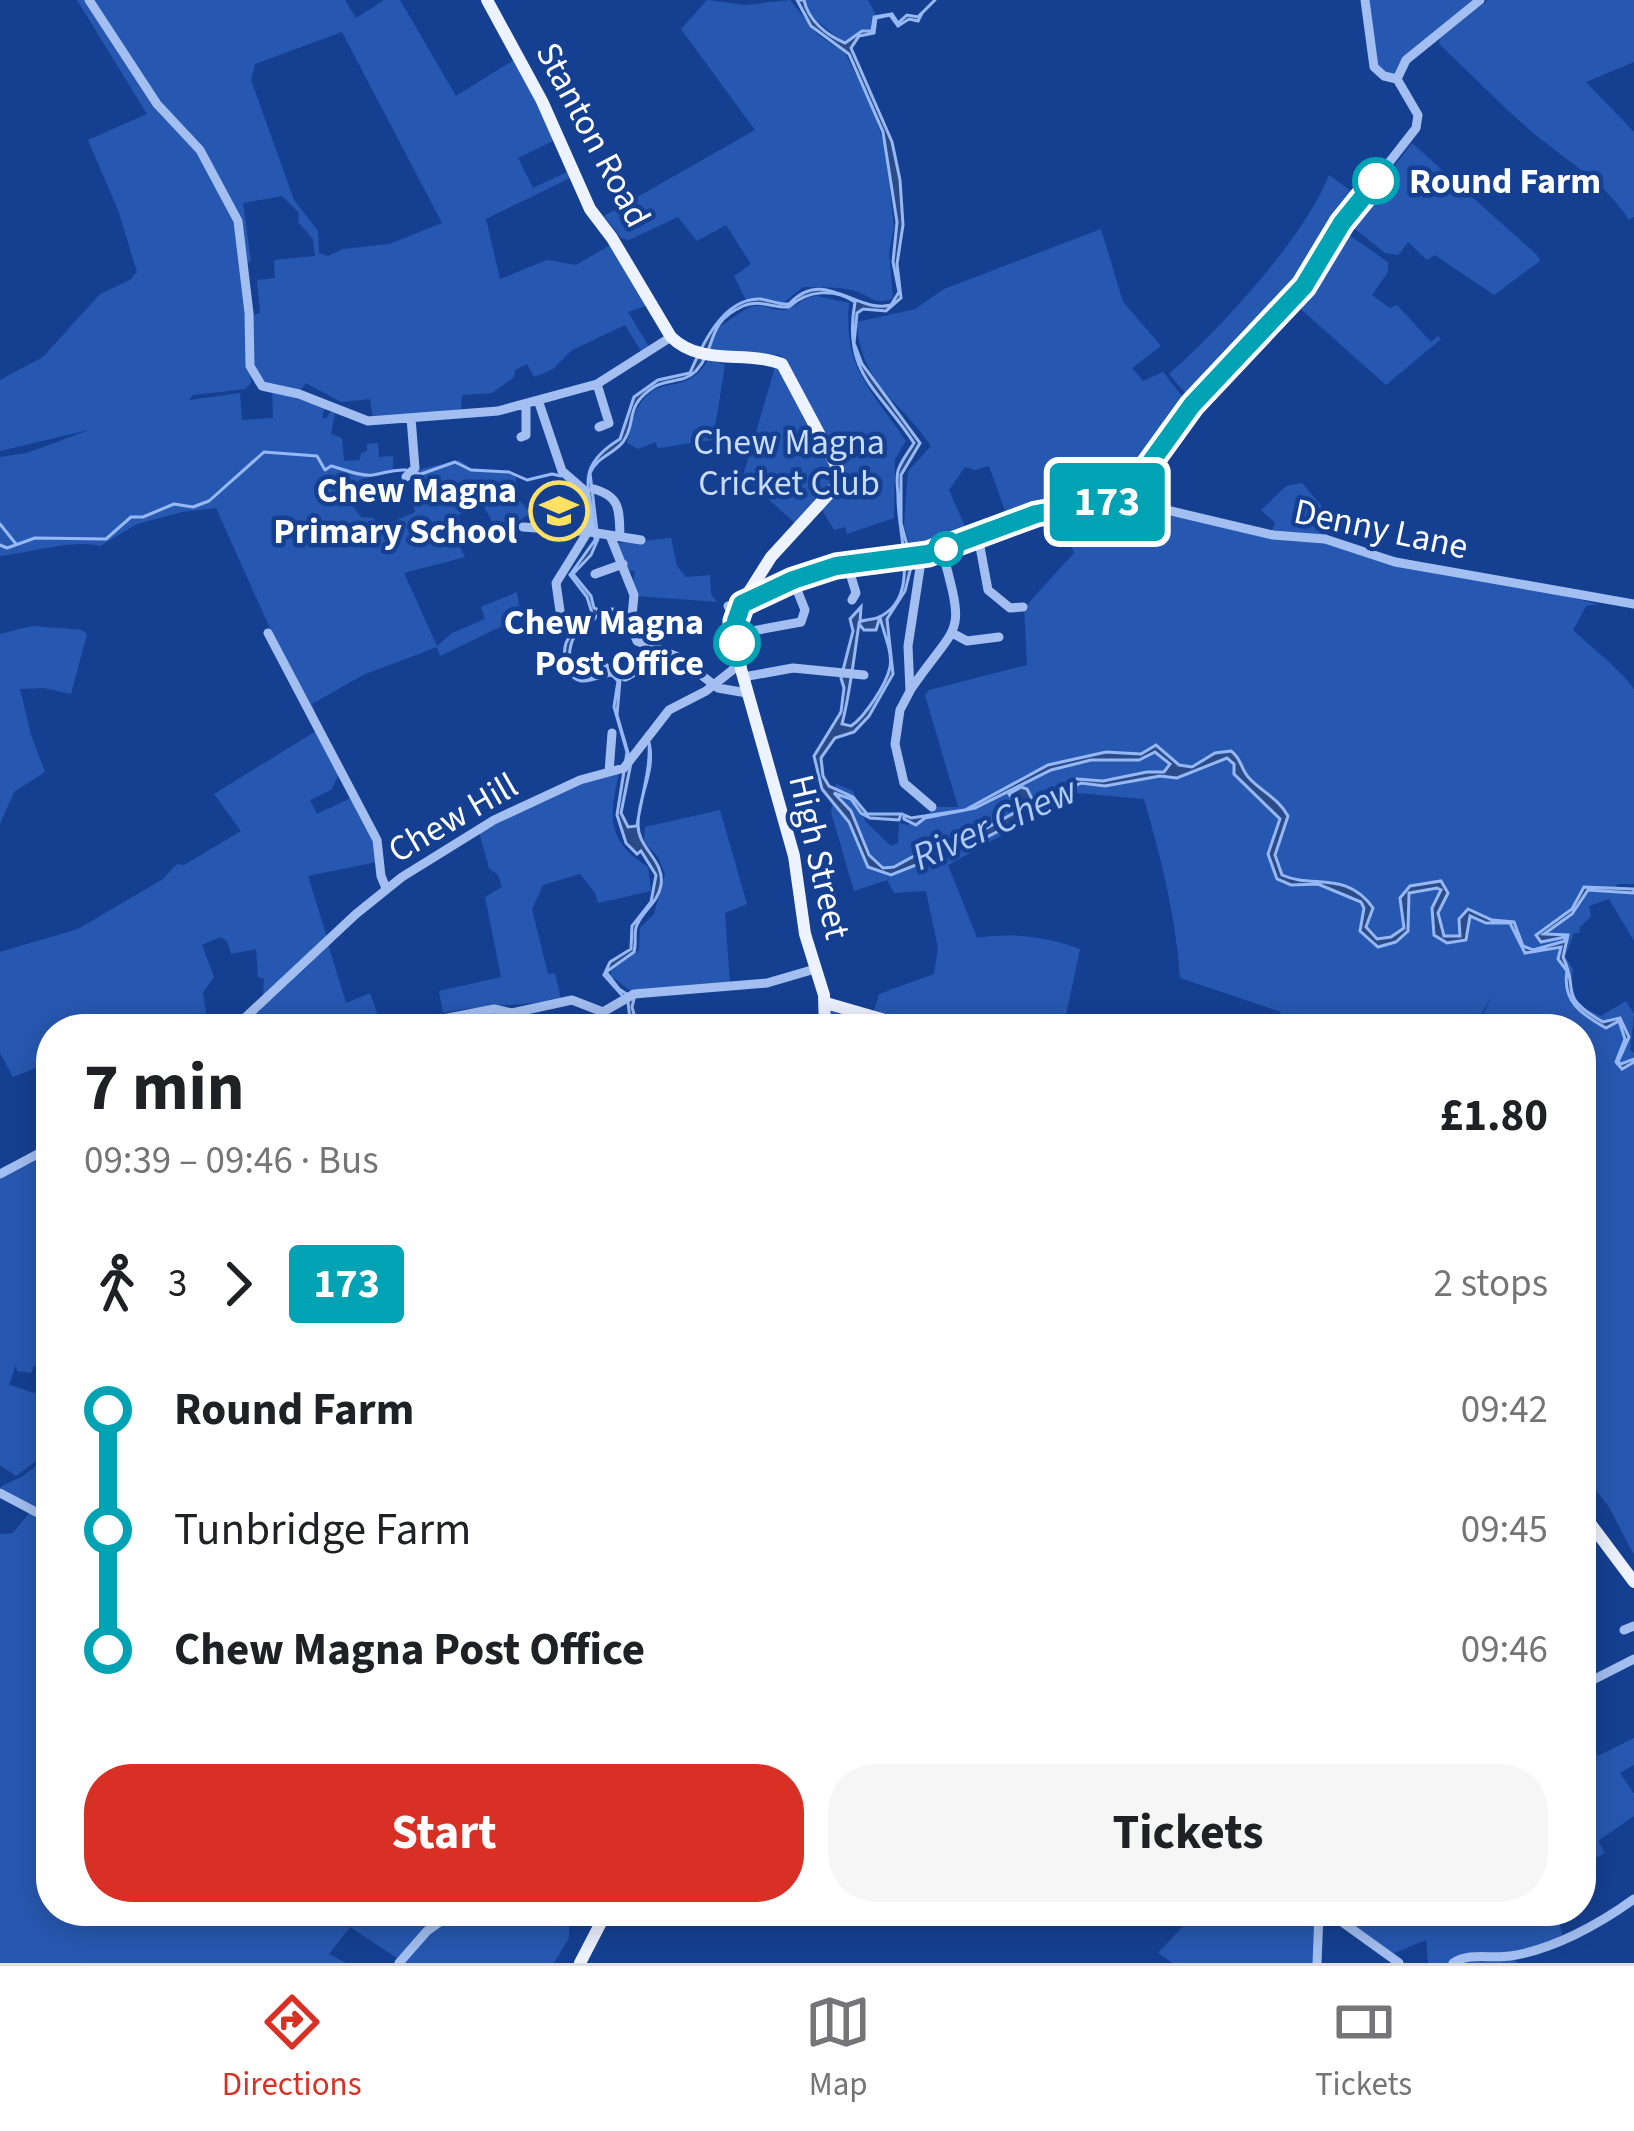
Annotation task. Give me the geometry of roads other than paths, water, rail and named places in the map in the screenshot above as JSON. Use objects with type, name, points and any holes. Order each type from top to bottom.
[{"type":"main road","name":"Stanton Road","points":[[487,0],[550,116],[590,209],[671,337],[703,354],[782,364],[839,475],[827,497],[771,557],[742,604]]},
{"type":"main road","points":[[736,627],[742,604]]},
{"type":"main road","name":"High Street","points":[[736,627],[741,670],[794,856],[805,934],[826,1014]]},
{"type":"main road","points":[[826,1004],[862,1014]]},
{"type":"main road","points":[[1596,1531],[1634,1582]]},
{"type":"main road","points":[[580,1963],[599,1926]]},
{"type":"street","points":[[88,0],[157,104],[200,150],[238,221],[250,366],[256,381],[357,420],[498,411],[597,384],[671,337]]},
{"type":"street","points":[[742,604],[793,580],[847,563],[942,550],[1036,514],[1120,499],[1132,488],[1192,405],[1304,286],[1342,223],[1416,128],[1418,115],[1397,79],[1374,67],[1365,0]]},
{"type":"street","points":[[1397,79],[1406,60],[1480,0]]},
{"type":"street","points":[[597,384],[610,423],[598,427]]},
{"type":"street","points":[[521,437],[526,435],[532,402]]},
{"type":"street","points":[[532,402],[562,471],[585,491],[600,535],[623,564],[634,598],[631,632],[637,641],[678,657],[713,685],[747,692]]},
{"type":"street","points":[[410,474],[411,418]]},
{"type":"street","points":[[556,606],[556,583],[600,535],[617,502],[593,489]]},
{"type":"street","name":"Denny Lane","points":[[1120,499],[1273,535],[1346,544],[1395,562],[1634,604]]},
{"type":"street","points":[[523,527],[641,540]]},
{"type":"street","points":[[978,536],[988,590],[1010,608],[1023,607]]},
{"type":"street","points":[[932,807],[904,783],[898,743],[900,710],[953,634],[958,612],[942,550]]},
{"type":"street","points":[[910,691],[908,646],[917,555]]},
{"type":"street","points":[[847,563],[856,593],[852,600]]},
{"type":"street","points":[[599,570],[623,564]]},
{"type":"street","points":[[736,627],[770,629],[782,622],[784,627],[801,622],[806,610],[793,580]]},
{"type":"street","points":[[608,615],[632,616]]},
{"type":"street","points":[[268,633],[377,840],[386,888]]},
{"type":"street","points":[[953,634],[967,641],[999,637]]},
{"type":"street","points":[[593,663],[626,676],[654,660],[656,650]]},
{"type":"street","points":[[741,670],[793,668],[864,675]]},
{"type":"street","name":"Chew Hill","points":[[249,1014],[386,888],[494,820],[580,780],[614,771],[634,755],[669,710],[741,670]]},
{"type":"street","points":[[609,737],[614,771]]},
{"type":"street","points":[[468,1014],[494,1009],[512,1013],[572,1000],[604,1012],[628,996],[767,983],[815,969]]},
{"type":"street","points":[[0,1174],[36,1155]]},
{"type":"street","points":[[0,1493],[36,1512]]},
{"type":"street","points":[[1596,1678],[1634,1659]]},
{"type":"street","points":[[1596,1923],[1634,1899]]},
{"type":"street","points":[[399,1963],[434,1926]]},
{"type":"street","points":[[1317,1926],[1317,1963]]},
{"type":"street","points":[[1348,1926],[1400,1963]]},
{"type":"street","points":[[1453,1963],[1462,1958],[1513,1956],[1589,1926]]},
{"type":"water","name":"River Chew","points":[[797,0],[804,0],[819,26],[845,43],[862,31],[872,31],[874,17],[892,14],[898,23],[907,15],[922,13],[918,21],[909,19],[898,26],[890,15],[876,18],[874,33],[859,36],[851,48],[892,142],[903,225],[897,264],[901,298],[886,311],[857,313],[854,343],[862,364],[920,443],[901,475],[901,523],[912,563],[905,591],[887,619],[893,674],[869,716],[854,732],[835,738],[821,758],[829,786],[853,797],[867,814],[901,814],[899,820],[870,818],[851,799],[834,793],[851,811],[869,855],[883,868],[970,837],[1014,813],[1016,805],[1009,794],[1021,787],[1034,803],[1077,779],[1103,781],[1164,772],[1170,764],[1155,752],[1139,760],[1091,760],[1051,770],[965,810],[1048,765],[1106,752],[1141,754],[1156,745],[1179,765],[1192,767],[1215,753],[1231,751],[1249,778],[1288,816],[1275,855],[1282,875],[1341,885],[1363,896],[1373,908],[1366,927],[1377,939],[1404,928],[1400,898],[1410,886],[1441,881],[1448,893],[1438,913],[1444,936],[1460,936],[1459,919],[1468,909],[1492,920],[1514,922],[1523,946],[1533,950],[1565,941],[1565,937],[1541,942],[1536,935],[1572,909],[1584,887],[1634,889],[1634,893],[1588,890],[1572,914],[1544,934],[1568,935],[1563,957],[1568,969],[1572,992],[1590,1014],[1581,1012],[1567,991],[1567,971],[1558,959],[1561,947],[1525,953],[1510,923],[1486,923],[1470,916],[1466,940],[1447,943],[1434,935],[1432,908],[1441,890],[1437,888],[1409,893],[1408,931],[1396,942],[1378,947],[1360,931],[1361,902],[1318,884],[1291,885],[1277,879],[1268,854],[1280,819],[1234,774],[1234,764],[1227,758],[1177,778],[1160,776],[1105,786],[1081,783],[979,841],[922,857],[921,863],[891,875],[868,867],[849,822],[822,789],[814,756],[841,712],[841,678],[853,631],[850,619],[861,607],[860,622],[877,618],[900,596],[904,564],[897,475],[914,443],[867,379],[854,347],[852,327],[855,302],[842,295],[878,306],[891,305],[899,292],[893,262],[897,222],[883,132],[849,54],[811,26]],"holes":[[[880,617],[890,655],[880,690],[851,726],[842,724],[859,624],[864,630],[876,630]]]},
{"type":"water","points":[[815,289],[839,294],[804,297],[789,307],[743,306],[722,320],[696,371],[659,384],[638,401],[623,442],[590,473],[598,539],[591,555],[573,574],[591,596],[594,608],[601,611],[571,645],[569,670],[584,679],[611,675],[578,680],[573,677],[567,667],[568,638],[593,616],[587,597],[570,575],[595,540],[589,473],[604,451],[620,439],[634,397],[658,380],[690,373],[716,325],[735,306],[760,299],[789,304]]},
{"type":"water","points":[[614,676],[620,680],[617,715],[631,763],[621,813],[628,827],[637,826],[639,816],[639,833],[661,876],[657,897],[637,925],[634,952],[606,972],[634,999],[634,1014],[629,1014],[628,1002],[604,975],[610,962],[631,949],[632,926],[651,902],[656,875],[641,851],[637,854],[626,843],[617,815],[627,752],[614,707],[618,681]]},
{"type":"water","points":[[965,810],[925,818],[916,825],[904,815]]},
{"type":"water","points":[[1596,1018],[1603,1022],[1620,1018],[1629,1037],[1618,1062],[1634,1062],[1622,1069],[1616,1062],[1625,1039],[1619,1021],[1606,1028]]},
{"type":"waterway","points":[[920,15],[935,0]]},
{"type":"waterway","points":[[0,545],[7,548],[35,538],[106,539],[131,517],[174,504],[193,507],[209,501],[264,452],[317,456],[325,470],[331,466],[363,475],[406,470]]},
{"type":"waterway","points":[[415,473],[455,462],[471,470],[509,472],[527,480],[561,476]]},
{"type":"waterway","points":[[0,524],[16,544]]},
{"type":"place","name":"Round Farm","points":[[1376,181]]},
{"type":"place","name":"Chew Magna Primary School","points":[[559,511]]},
{"type":"place","name":"Chew Magna Post Office","points":[[737,643]]},
{"type":"park label","name":"Chew Magna Cricket Club","points":[[789,462]]}]
